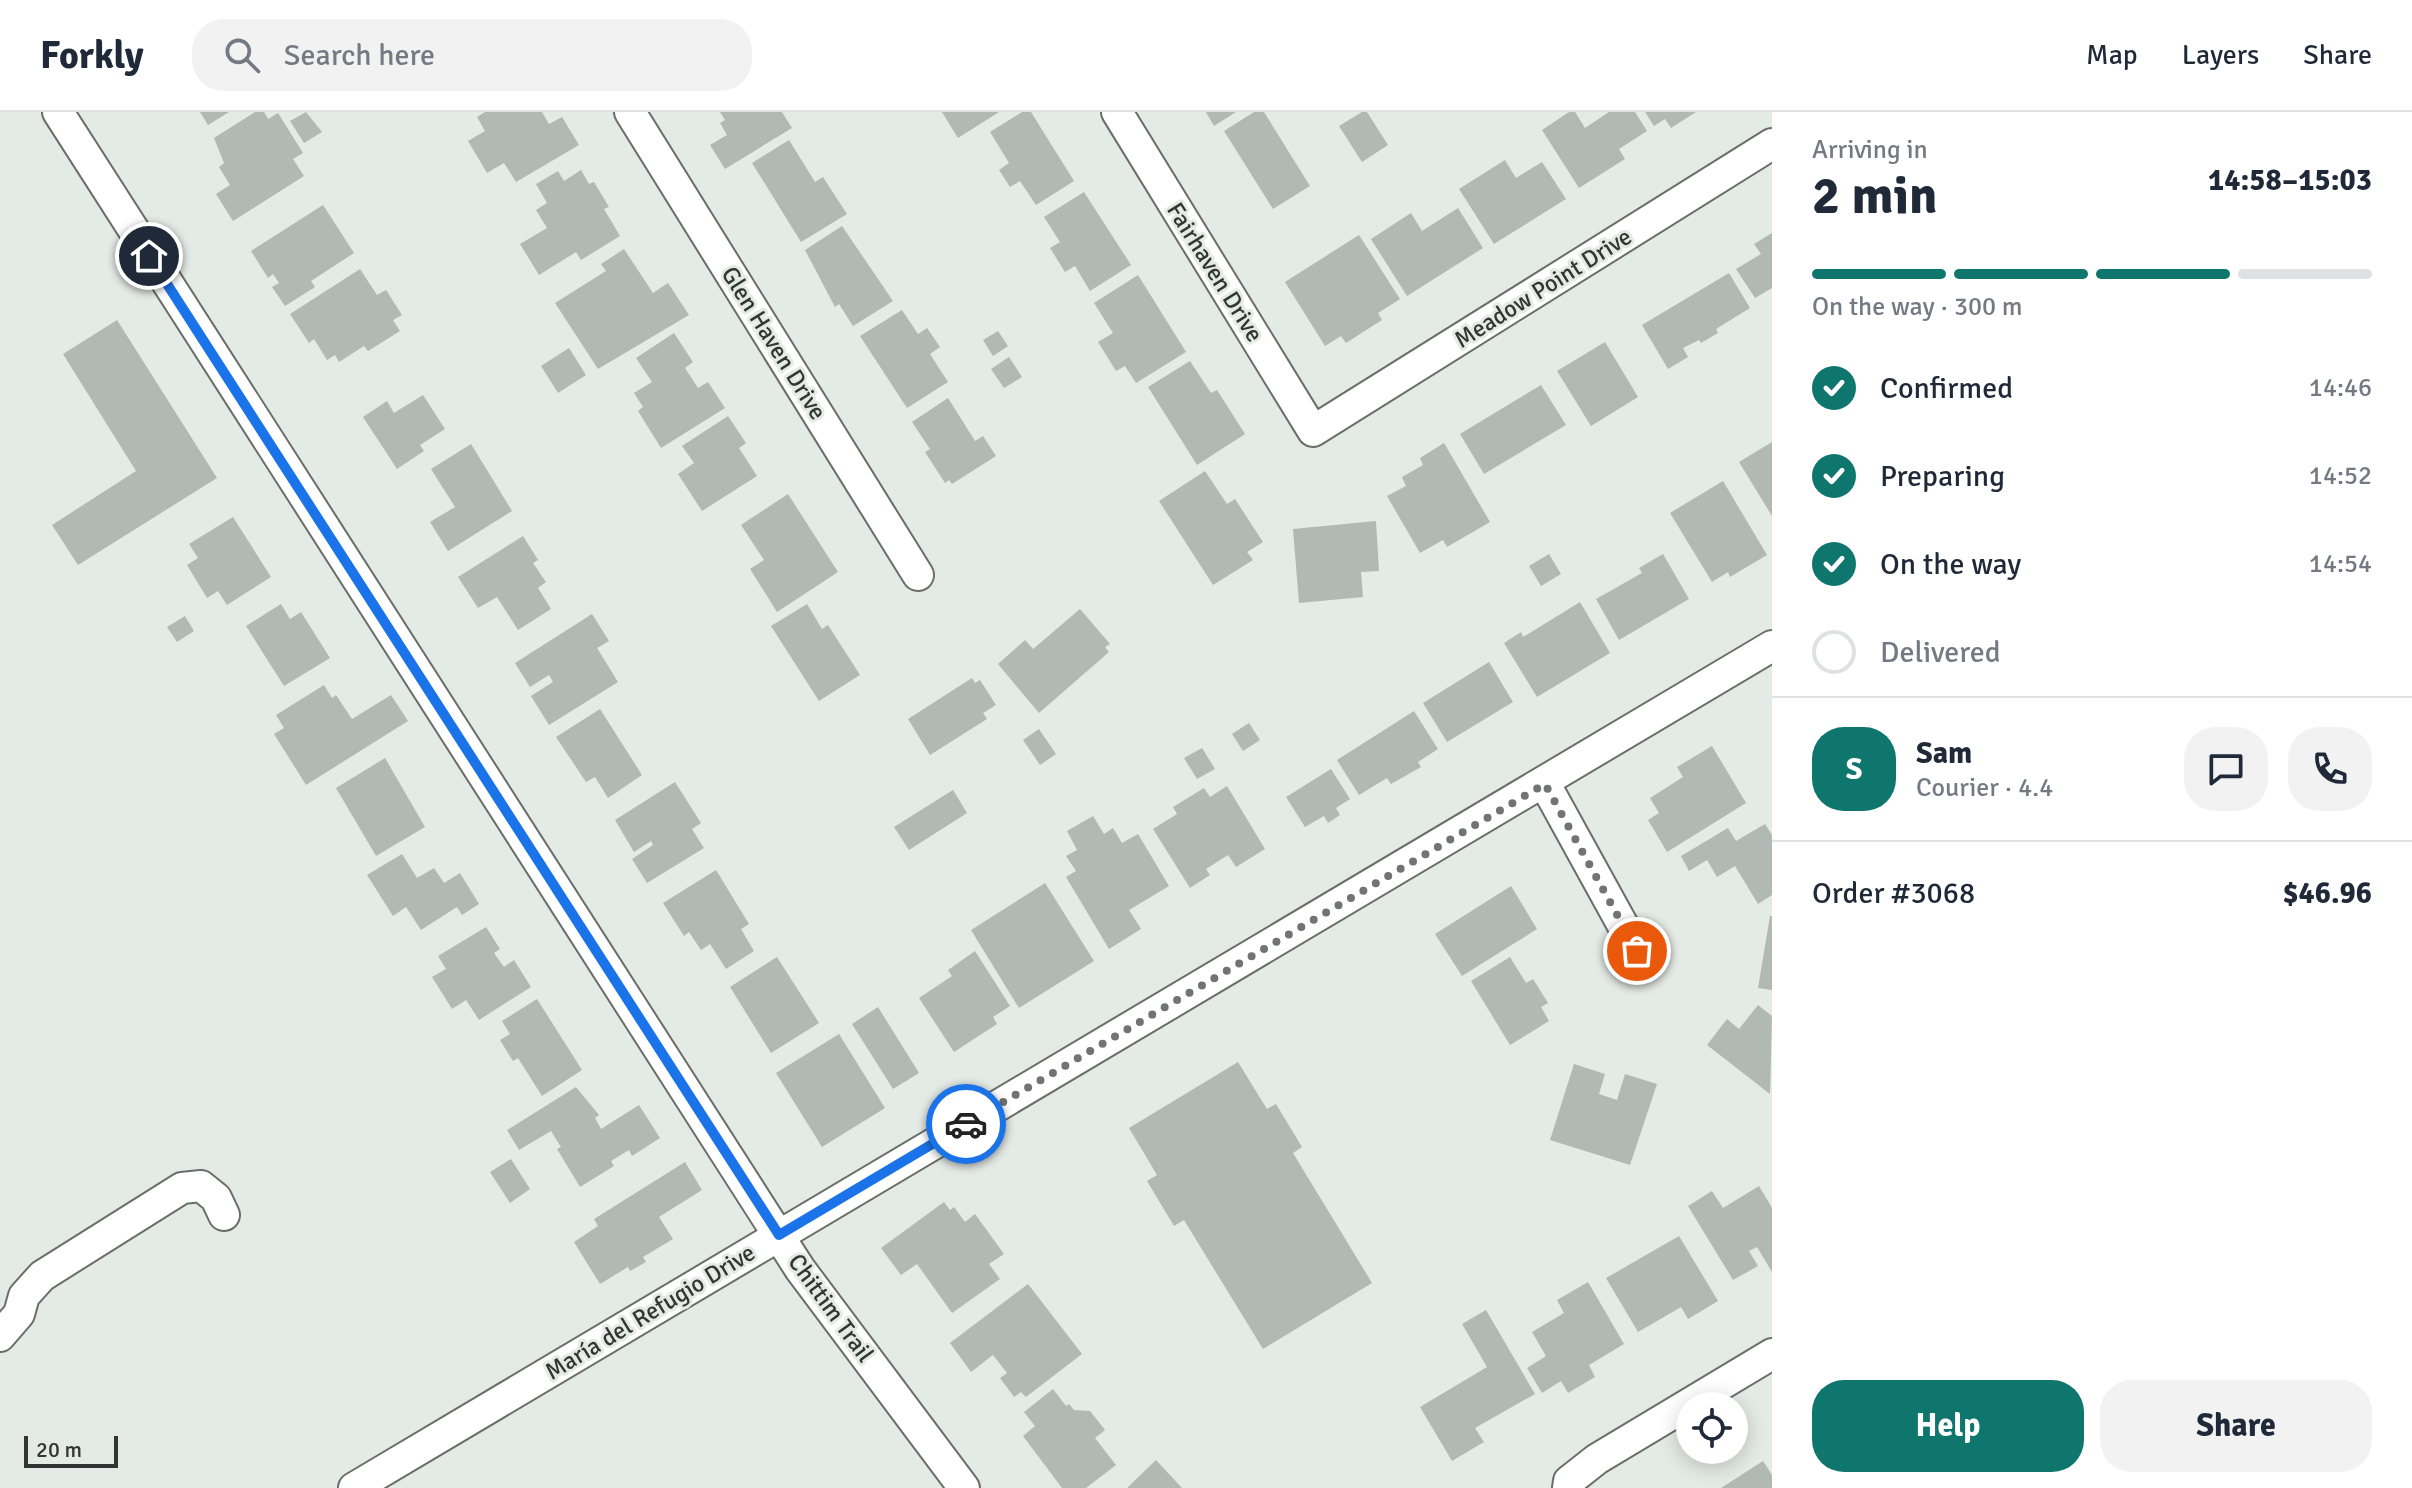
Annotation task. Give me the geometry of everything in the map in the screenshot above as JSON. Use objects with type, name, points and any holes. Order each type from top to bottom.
[{"type":"street","name":"Chittim Trail","points":[[58,112],[800,1269],[964,1488]]},
{"type":"street","name":"Glen Haven Drive","points":[[630,112],[918,575]]},
{"type":"street","name":"Fairhaven Drive","points":[[1117,112],[1313,431]]},
{"type":"street","name":"Meadow Point Drive","points":[[1313,431],[1772,144]]},
{"type":"street","name":"María del Refugio Drive","points":[[354,1488],[1545,784],[1772,646]]},
{"type":"street","points":[[1545,784],[1637,951]]},
{"type":"street","points":[[0,1336],[19,1314],[24,1296],[42,1276],[182,1188],[201,1186],[216,1198],[224,1215]]},
{"type":"street","points":[[1568,1488],[1569,1481],[1597,1459],[1772,1354]]},
{"type":"building","points":[[200,112],[229,112],[208,125]]},
{"type":"building","points":[[255,112],[264,112],[268,119],[278,113],[303,153],[293,159],[304,176],[233,221],[216,194],[230,185],[219,167],[224,163],[214,138]]},
{"type":"building","points":[[306,112],[322,132],[304,143],[290,121]]},
{"type":"building","points":[[485,112],[542,112],[549,124],[562,117],[579,145],[516,182],[504,163],[487,173],[468,141],[485,131],[477,117]]},
{"type":"building","points":[[720,112],[782,112],[792,128],[725,169],[710,145],[727,135],[720,123],[725,120]]},
{"type":"building","points":[[942,112],[999,112],[958,138]]},
{"type":"building","points":[[1022,112],[1031,112],[1074,181],[1036,205],[1020,181],[1010,187],[999,170],[1009,163],[990,132]]},
{"type":"building","points":[[1206,112],[1236,112],[1214,126]]},
{"type":"building","points":[[1254,112],[1264,112],[1310,186],[1273,209],[1224,131]]},
{"type":"building","points":[[1367,112],[1388,145],[1362,162],[1339,126]]},
{"type":"building","points":[[1569,112],[1575,112],[1585,128],[1609,112],[1635,112],[1647,131],[1619,149],[1625,159],[1579,188],[1542,130]]},
{"type":"building","points":[[1645,112],[1696,112],[1671,128],[1665,119],[1654,126]]},
{"type":"building","points":[[789,140],[815,182],[823,177],[847,214],[801,242],[752,163]]},
{"type":"building","points":[[1505,160],[1516,178],[1542,162],[1566,199],[1494,244],[1459,189]]},
{"type":"building","points":[[581,170],[589,184],[594,182],[609,207],[604,209],[620,236],[581,260],[576,252],[539,275],[520,244],[547,228],[536,210],[547,203],[536,184],[558,171],[564,181]]},
{"type":"building","points":[[1084,192],[1131,265],[1090,291],[1075,266],[1065,272],[1050,248],[1060,242],[1044,217]]},
{"type":"building","points":[[323,205],[354,253],[311,281],[315,287],[285,306],[272,287],[279,283],[273,274],[268,278],[251,251]]},
{"type":"building","points":[[1458,208],[1483,248],[1407,296],[1371,239],[1411,213],[1422,231]]},
{"type":"building","points":[[842,226],[893,301],[853,326],[839,304],[835,307],[805,250]]},
{"type":"building","points":[[1772,233],[1772,288],[1755,298],[1736,269],[1761,254],[1754,244]]},
{"type":"building","points":[[1359,235],[1400,299],[1378,313],[1382,320],[1346,343],[1341,336],[1325,346],[1285,282]]},
{"type":"building","points":[[624,249],[653,293],[668,283],[689,315],[598,369],[555,303],[606,271],[601,264]]},
{"type":"building","points":[[360,269],[377,295],[386,290],[402,315],[393,320],[400,331],[368,351],[364,346],[339,362],[335,355],[327,360],[314,339],[309,343],[290,314]]},
{"type":"building","points":[[1729,273],[1750,308],[1716,329],[1718,333],[1701,343],[1699,340],[1683,348],[1688,357],[1668,369],[1642,325]]},
{"type":"building","points":[[1138,275],[1186,352],[1136,383],[1125,366],[1116,371],[1098,342],[1113,333],[1094,303]]},
{"type":"building","points":[[902,310],[918,334],[927,328],[940,347],[930,354],[948,382],[907,408],[860,336]]},
{"type":"building","points":[[117,320],[217,478],[78,565],[52,525],[136,471],[63,354]]},
{"type":"building","points":[[998,331],[1008,346],[993,356],[983,340]]},
{"type":"building","points":[[674,333],[693,362],[685,368],[698,388],[708,382],[725,408],[661,448],[638,411],[643,407],[634,393],[652,382],[636,358]]},
{"type":"building","points":[[1605,342],[1638,397],[1591,426],[1557,371]]},
{"type":"building","points":[[569,348],[586,375],[558,393],[541,366]]},
{"type":"building","points":[[1009,357],[1022,377],[1004,388],[991,369]]},
{"type":"building","points":[[1190,361],[1211,393],[1217,390],[1245,434],[1197,465],[1148,387]]},
{"type":"building","points":[[1541,385],[1566,425],[1484,474],[1460,434]]},
{"type":"building","points":[[423,395],[445,429],[420,445],[424,451],[397,469],[363,417],[387,401],[394,413]]},
{"type":"building","points":[[948,398],[975,441],[983,436],[996,456],[952,484],[949,480],[945,483],[925,452],[930,449],[912,422]]},
{"type":"building","points":[[728,416],[746,443],[739,448],[757,476],[702,511],[678,474],[694,463],[682,446]]},
{"type":"building","points":[[1772,442],[1772,516],[1739,462]]},
{"type":"building","points":[[1444,443],[1490,522],[1447,547],[1443,540],[1420,553],[1387,496],[1406,486],[1402,477],[1423,465],[1420,458]]},
{"type":"building","points":[[471,444],[512,511],[448,551],[430,522],[455,507],[431,469]]},
{"type":"building","points":[[1205,471],[1227,504],[1235,499],[1263,542],[1247,552],[1253,560],[1213,585],[1159,501]]},
{"type":"building","points":[[1723,481],[1767,555],[1730,577],[1728,572],[1712,582],[1670,513]]},
{"type":"building","points":[[788,494],[838,572],[777,612],[750,569],[764,560],[741,525]]},
{"type":"building","points":[[233,517],[271,577],[227,605],[218,591],[207,598],[187,565],[198,558],[189,544]]},
{"type":"building","points":[[1376,521],[1379,571],[1361,572],[1363,597],[1299,603],[1293,529]]},
{"type":"building","points":[[523,536],[538,560],[533,563],[546,582],[538,588],[551,609],[518,630],[497,597],[478,608],[458,577]]},
{"type":"building","points":[[1549,554],[1561,574],[1541,586],[1529,566]]},
{"type":"building","points":[[1663,554],[1689,599],[1619,640],[1596,599],[1642,573],[1639,568]]},
{"type":"building","points":[[1580,602],[1610,653],[1537,697],[1504,643],[1521,632],[1523,637]]},
{"type":"building","points":[[281,604],[290,619],[301,612],[330,658],[284,686],[246,626]]},
{"type":"building","points":[[807,604],[822,629],[828,625],[860,675],[819,701],[771,626]]},
{"type":"building","points":[[1080,609],[1110,644],[1105,647],[1109,652],[1039,713],[998,664],[1025,640],[1033,649]]},
{"type":"building","points":[[592,614],[609,641],[597,648],[618,682],[549,725],[531,696],[553,682],[549,675],[530,687],[515,663]]},
{"type":"building","points":[[185,616],[194,631],[177,642],[167,627]]},
{"type":"building","points":[[1489,662],[1513,702],[1447,742],[1423,703]]},
{"type":"building","points":[[972,678],[975,683],[980,680],[996,705],[983,713],[987,719],[930,755],[908,719]]},
{"type":"building","points":[[324,685],[332,698],[336,695],[352,719],[391,695],[408,721],[306,785],[274,734],[284,728],[276,715]]},
{"type":"building","points":[[600,709],[642,775],[608,798],[595,777],[586,782],[556,737]]},
{"type":"building","points":[[1414,711],[1438,749],[1418,762],[1421,767],[1391,784],[1387,778],[1359,795],[1337,760]]},
{"type":"building","points":[[1249,723],[1260,740],[1243,751],[1232,734]]},
{"type":"building","points":[[1039,729],[1056,754],[1040,765],[1023,740]]},
{"type":"building","points":[[1712,746],[1746,803],[1667,852],[1648,820],[1659,813],[1650,798],[1683,777],[1677,767]]},
{"type":"building","points":[[1202,748],[1215,769],[1197,779],[1184,758]]},
{"type":"building","points":[[385,758],[425,827],[376,856],[336,788]]},
{"type":"building","points":[[1331,769],[1350,799],[1336,808],[1340,815],[1328,823],[1324,816],[1305,827],[1286,797]]},
{"type":"building","points":[[675,782],[701,823],[692,829],[704,848],[647,883],[632,859],[653,845],[651,841],[634,852],[615,820]]},
{"type":"building","points":[[1227,786],[1265,849],[1236,867],[1228,855],[1206,869],[1210,875],[1190,888],[1153,829],[1177,814],[1173,807],[1204,788],[1210,797]]},
{"type":"building","points":[[953,790],[967,813],[909,850],[894,827]]},
{"type":"building","points":[[1093,816],[1104,834],[1113,828],[1122,843],[1138,834],[1169,886],[1129,910],[1141,929],[1109,949],[1066,877],[1076,871],[1066,856],[1077,850],[1067,831]]},
{"type":"building","points":[[1765,824],[1772,835],[1772,895],[1758,904],[1735,866],[1717,877],[1707,860],[1689,871],[1681,856],[1728,828],[1736,841]]},
{"type":"building","points":[[402,854],[417,878],[434,868],[444,883],[460,873],[479,904],[462,915],[457,907],[421,930],[406,907],[393,916],[367,875]]},
{"type":"building","points":[[716,870],[749,924],[741,929],[754,951],[726,969],[710,944],[701,950],[689,932],[684,936],[663,903]]},
{"type":"building","points":[[1045,883],[1094,961],[1019,1008],[971,930]]},
{"type":"building","points":[[1511,886],[1537,929],[1462,976],[1435,934]]},
{"type":"building","points":[[1772,916],[1772,990],[1758,988]]},
{"type":"building","points":[[486,927],[500,949],[494,953],[504,967],[514,960],[531,987],[479,1020],[466,1000],[452,1009],[432,977],[446,969],[438,956]]},
{"type":"building","points":[[975,951],[1010,1006],[993,1017],[997,1024],[954,1052],[919,998],[952,976],[948,970]]},
{"type":"building","points":[[777,957],[819,1023],[771,1053],[730,987]]},
{"type":"building","points":[[1510,957],[1526,983],[1533,979],[1548,1003],[1541,1007],[1549,1021],[1510,1045],[1471,981]]},
{"type":"building","points":[[537,999],[582,1070],[542,1096],[518,1058],[513,1061],[500,1040],[510,1034],[502,1021]]},
{"type":"building","points":[[1758,1005],[1772,1016],[1770,1094],[1707,1045],[1727,1019],[1739,1029]]},
{"type":"building","points":[[878,1007],[919,1073],[893,1089],[852,1024]]},
{"type":"building","points":[[839,1034],[885,1108],[822,1147],[776,1073]]},
{"type":"building","points":[[1238,1062],[1267,1109],[1276,1104],[1302,1147],[1293,1153],[1372,1283],[1263,1349],[1184,1220],[1174,1226],[1147,1181],[1157,1175],[1129,1128]]},
{"type":"building","points":[[1574,1064],[1605,1074],[1599,1094],[1617,1100],[1625,1074],[1657,1084],[1630,1165],[1550,1140]]},
{"type":"building","points":[[576,1087],[599,1115],[595,1118],[601,1129],[639,1105],[660,1138],[632,1156],[629,1150],[611,1161],[614,1166],[580,1187],[557,1149],[561,1147],[551,1131],[519,1150],[507,1130]]},
{"type":"building","points":[[511,1159],[530,1189],[510,1203],[490,1172]]},
{"type":"building","points":[[685,1162],[702,1190],[659,1217],[673,1239],[643,1257],[646,1262],[630,1271],[628,1267],[600,1284],[574,1242],[598,1226],[594,1219]]},
{"type":"building","points":[[1759,1186],[1772,1208],[1772,1272],[1757,1247],[1749,1251],[1758,1266],[1733,1280],[1688,1206],[1712,1191],[1723,1208]]},
{"type":"building","points":[[944,1202],[950,1210],[954,1207],[965,1222],[975,1214],[1004,1254],[989,1264],[1000,1279],[952,1313],[917,1264],[901,1275],[881,1248]]},
{"type":"building","points":[[1679,1236],[1718,1301],[1688,1319],[1681,1307],[1638,1332],[1606,1278]]},
{"type":"building","points":[[1588,1282],[1624,1344],[1589,1365],[1595,1377],[1568,1393],[1561,1381],[1542,1393],[1527,1368],[1546,1356],[1532,1332],[1564,1313],[1557,1300]]},
{"type":"building","points":[[1028,1284],[1082,1354],[1026,1397],[1021,1392],[1014,1397],[1000,1378],[1007,1373],[993,1355],[971,1372],[950,1343]]},
{"type":"building","points":[[1486,1310],[1535,1394],[1475,1428],[1484,1442],[1452,1461],[1420,1407],[1487,1367],[1462,1324]]},
{"type":"building","points":[[1053,1389],[1066,1406],[1069,1404],[1074,1410],[1090,1411],[1105,1430],[1095,1438],[1116,1465],[1086,1488],[1062,1488],[1023,1436],[1035,1426],[1024,1412]]},
{"type":"building","points":[[1156,1460],[1182,1488],[1127,1488]]},
{"type":"building","points":[[1763,1461],[1772,1475],[1772,1488],[1721,1488]]},
{"type":"way so far","points":[[966,1124],[1545,784],[1637,951]]},
{"type":"route","points":[[149,256],[779,1235],[966,1124]]}]
